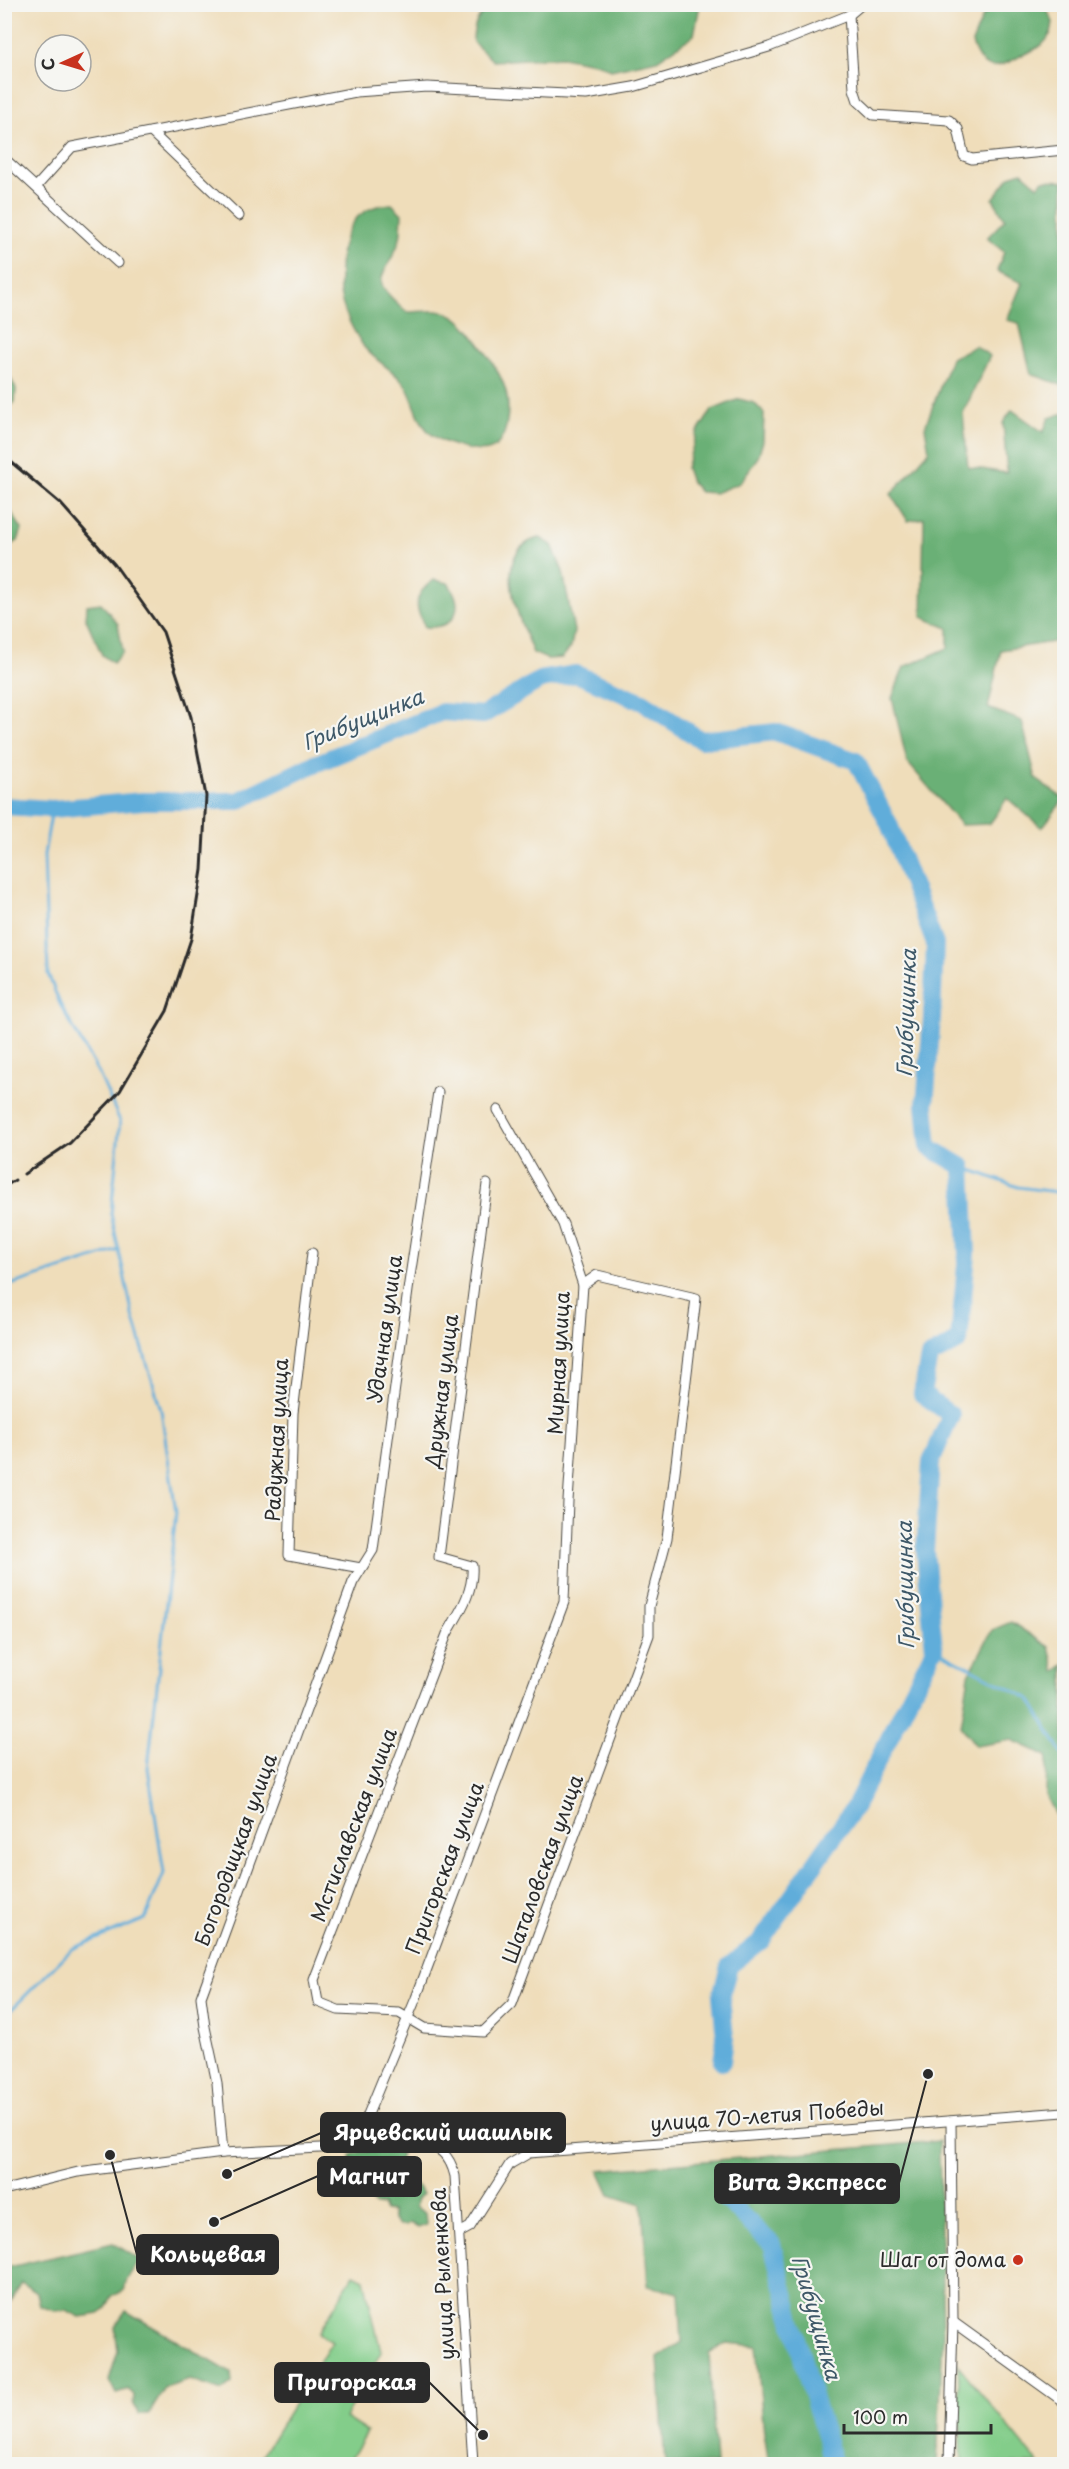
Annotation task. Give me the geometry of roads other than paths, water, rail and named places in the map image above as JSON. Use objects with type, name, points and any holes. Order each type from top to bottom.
[{"type":"street","points":[[36,187],[72,147],[356,92],[427,87],[586,95],[633,87],[769,47],[849,15],[862,4]]},
{"type":"street","points":[[849,15],[854,89],[858,101],[873,115],[949,120],[958,129],[964,156],[968,159],[1065,150]]},
{"type":"street","points":[[151,132],[239,216]]},
{"type":"street","points":[[4,159],[118,263]]},
{"type":"street","name":"Удачная улица","points":[[361,1568],[373,1550],[409,1283],[438,1092]]},
{"type":"street","name":"Мирная улица","points":[[498,1110],[563,1224],[583,1285],[568,1501],[564,1602]]},
{"type":"street","name":"Дружная улица","points":[[473,1578],[472,1566],[439,1557],[487,1184]]},
{"type":"street","name":"Радужная улица","points":[[312,1253],[292,1413],[289,1555],[361,1568]]},
{"type":"street","name":"Шаталовская улица","points":[[407,2020],[424,2028],[483,2032],[512,2004],[649,1635],[649,1606],[667,1538],[696,1299],[597,1275],[583,1285]]},
{"type":"street","name":"Богородицкая улица","points":[[223,2153],[217,2083],[201,1997],[353,1582],[361,1568]]},
{"type":"street","name":"Мстиславская улица","points":[[407,2020],[399,2013],[338,2010],[318,2002],[314,1980],[447,1634],[468,1597],[473,1578]]},
{"type":"street","name":"Пригорская улица","points":[[355,2146],[407,2020],[564,1602]]},
{"type":"street","name":"улица 70-летия Победы","points":[[459,2233],[470,2227],[510,2164],[529,2153],[580,2147],[1065,2112]]},
{"type":"street","points":[[949,2464],[953,2322],[951,2121]]},
{"type":"street","name":"улица Рыленкова","points":[[355,2146],[430,2144],[447,2155],[452,2164],[459,2233],[473,2464]]},
{"type":"street","points":[[4,2190],[78,2172],[223,2153],[355,2146]]},
{"type":"street","points":[[953,2322],[1065,2402]]},
{"type":"waterway","name":"Грибущинка","points":[[4,806],[52,809],[143,801],[238,801],[310,766],[442,712],[483,715],[540,680],[576,674],[643,702],[701,740],[776,732],[856,761],[889,824],[935,944],[925,1105],[929,1147],[963,1167],[967,1254],[959,1341],[929,1357],[922,1394],[951,1415],[931,1462],[925,1551],[934,1649],[855,1806],[761,1941],[729,1966],[721,1996],[725,2038],[722,2062]]},
{"type":"waterway","points":[[4,2017],[72,1949],[145,1919],[164,1873],[148,1768],[176,1512],[161,1410],[133,1316],[111,1214],[120,1121],[99,1074],[60,1004],[48,974],[44,855],[52,809]]},
{"type":"waterway","points":[[963,1167],[1018,1187],[1064,1193]]},
{"type":"waterway","points":[[4,1287],[119,1250]]},
{"type":"waterway","points":[[934,1649],[1030,1699],[1064,1757]]},
{"type":"waterway","name":"Грибущинка","points":[[726,2200],[772,2244],[808,2380],[834,2464]]},
{"type":"railway","points":[[4,456],[61,504],[115,565],[163,632],[191,717],[206,796],[202,870],[191,939],[167,1011],[120,1091],[70,1143],[24,1174]]},
{"type":"railway","points":[[4,1187],[15,1180]]},
{"type":"place","name":"Вита Экспресс","points":[[928,2074]]},
{"type":"place","name":"Кольцевая","points":[[110,2155]]},
{"type":"place","name":"Ярцевский шашлык","points":[[227,2174]]},
{"type":"place","name":"Магнит","points":[[214,2222]]},
{"type":"place","name":"Шаг от дома","points":[[1018,2260]]},
{"type":"place","name":"Пригорская","points":[[483,2435]]}]
